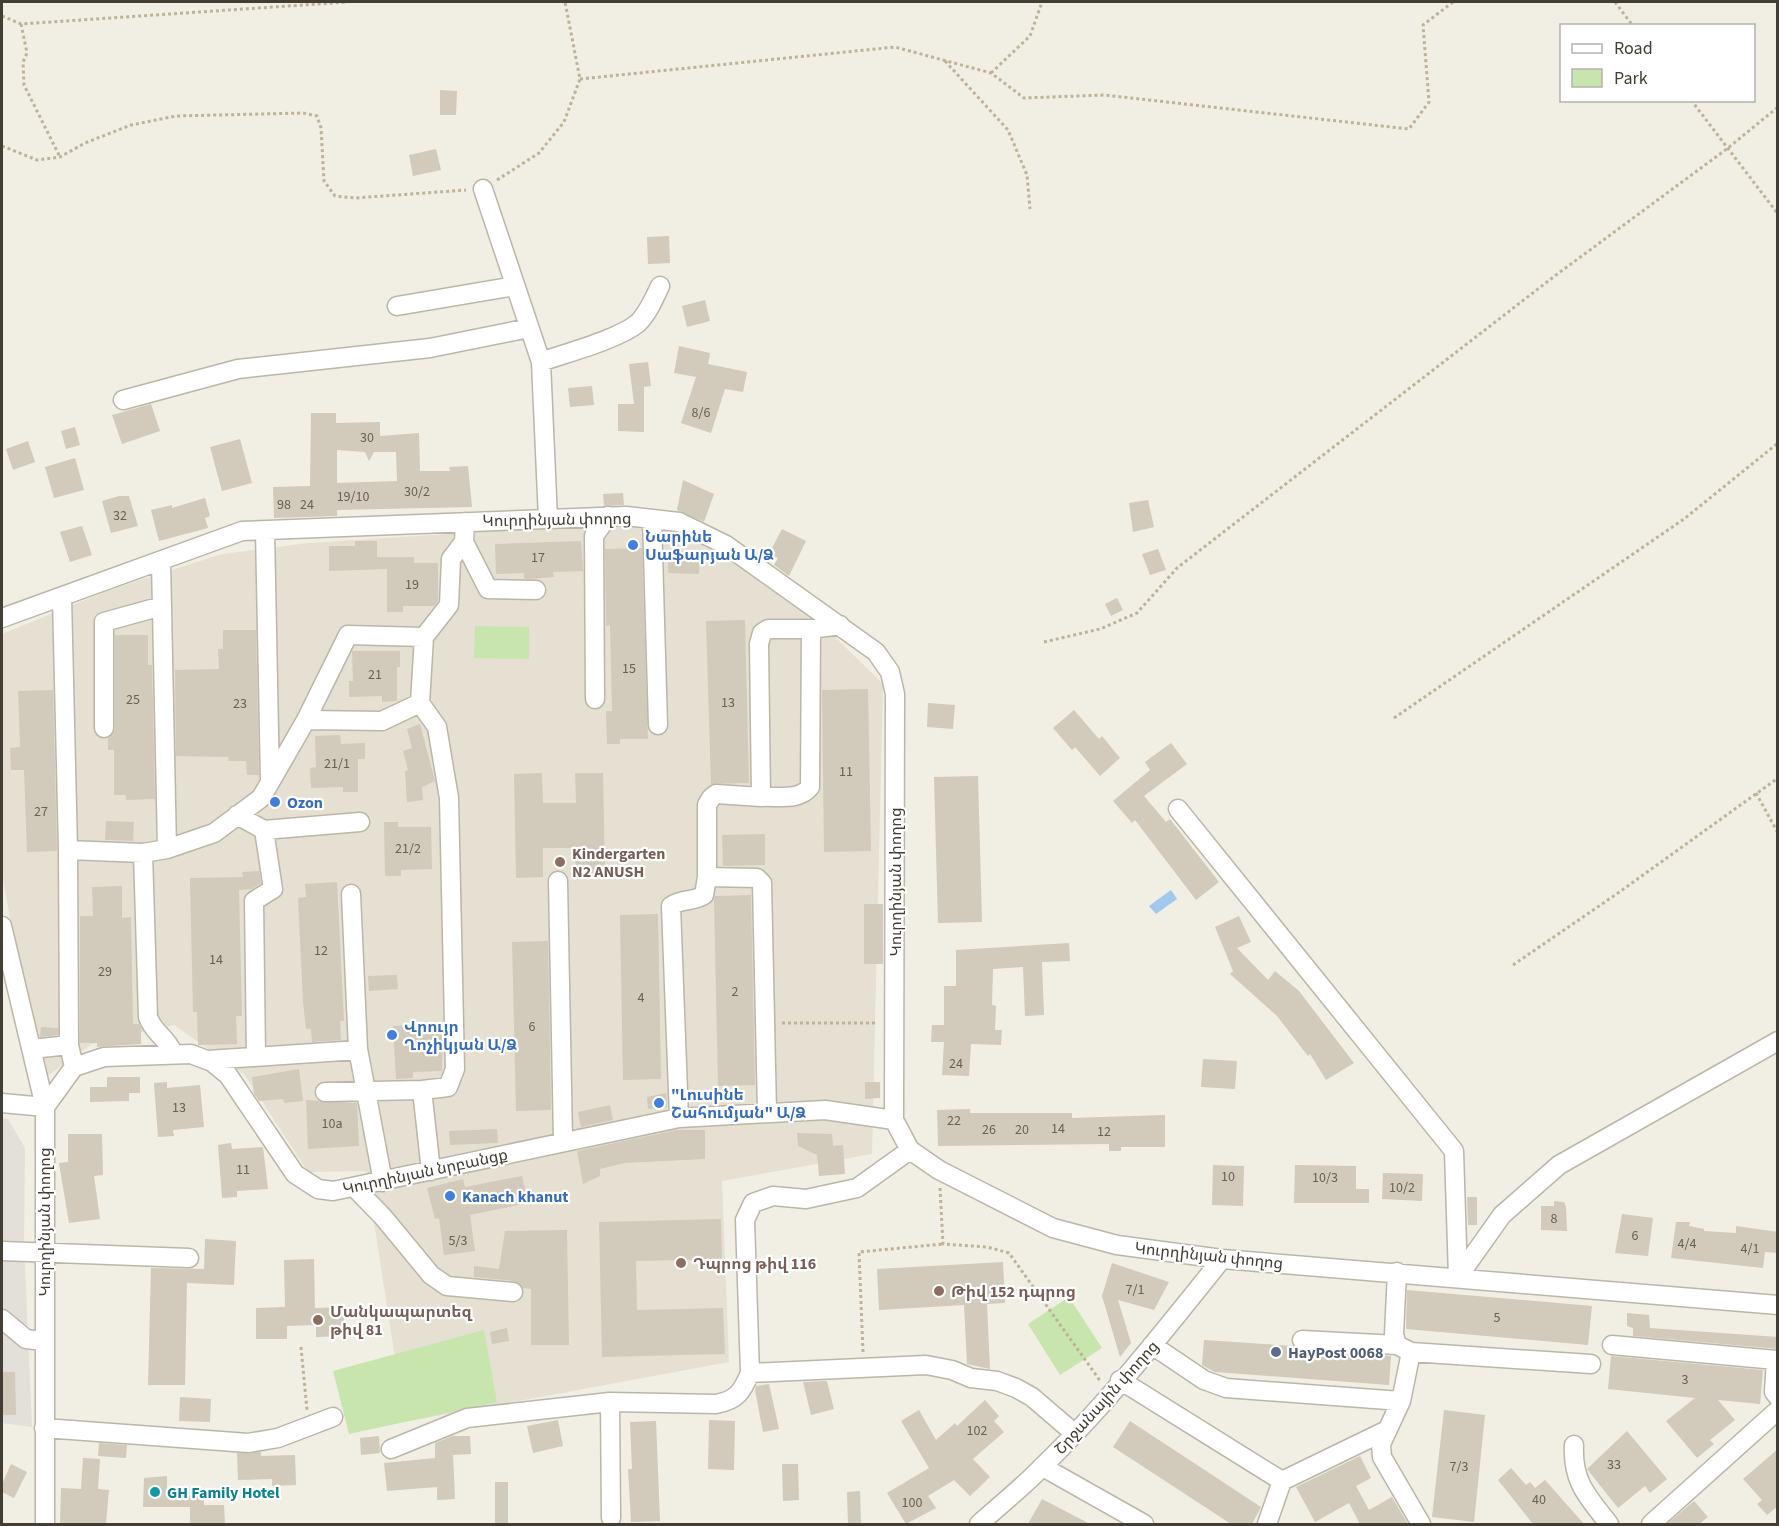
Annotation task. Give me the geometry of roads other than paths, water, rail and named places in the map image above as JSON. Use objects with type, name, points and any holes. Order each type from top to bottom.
[{"type":"street","points":[[483,189],[541,362],[548,519]]},
{"type":"street","points":[[397,306],[515,286]]},
{"type":"street","points":[[541,362],[622,332],[637,323],[660,286]]},
{"type":"street","points":[[123,400],[238,369],[430,348],[529,328]]},
{"type":"street","points":[[595,699],[594,537],[608,516]]},
{"type":"street","name":"Կուրղինյան փողոց","points":[[2,618],[242,531],[608,516],[679,522],[726,545],[840,625],[876,652],[890,672],[895,694],[894,1120],[910,1150],[939,1170],[1053,1228],[1117,1245],[1221,1259],[1778,1305]]},
{"type":"street","points":[[652,519],[658,725]]},
{"type":"street","points":[[465,522],[464,542],[488,589],[536,590]]},
{"type":"street","points":[[265,531],[270,782]]},
{"type":"street","points":[[325,1092],[422,1090],[448,1087],[455,1070],[449,798],[437,727],[420,703],[424,637],[449,605],[451,559],[464,542]]},
{"type":"street","points":[[161,561],[167,849]]},
{"type":"street","points":[[2,1103],[45,1107],[74,1066],[69,1045],[68,850],[62,597]]},
{"type":"street","points":[[104,728],[104,622],[162,606]]},
{"type":"street","points":[[761,797],[759,644],[762,633],[768,629],[811,630],[840,625]]},
{"type":"street","points":[[679,1118],[671,906],[678,901],[698,899],[704,895],[707,877],[707,806],[711,798],[716,794],[761,797],[796,796],[804,794],[810,787],[811,630]]},
{"type":"street","points":[[68,850],[143,853],[167,849],[214,833],[261,798],[306,720],[348,635],[424,637]]},
{"type":"street","points":[[306,720],[382,721],[420,703]]},
{"type":"street","points":[[1178,809],[1454,1151],[1458,1277]]},
{"type":"street","points":[[237,815],[264,830],[360,822]]},
{"type":"street","points":[[256,1057],[254,901],[273,889],[264,830]]},
{"type":"street","points":[[143,853],[148,1017],[151,1025],[168,1040],[173,1053]]},
{"type":"street","points":[[707,877],[757,878],[762,883],[767,1112]]},
{"type":"street","points":[[558,881],[563,1140]]},
{"type":"street","points":[[351,894],[358,1050],[383,1182]]},
{"type":"street","name":"Կուրղինյան փողոց","points":[[2,926],[45,1107],[43,1341],[45,1524]]},
{"type":"street","points":[[1458,1277],[1502,1215],[1559,1165],[1778,1041]]},
{"type":"street","points":[[32,1049],[69,1045]]},
{"type":"street","points":[[208,1060],[358,1050]]},
{"type":"street","name":"Կուրղինյան նրբանցք","points":[[74,1066],[104,1057],[173,1053],[191,1054],[208,1060],[228,1075],[295,1174],[318,1189],[355,1188],[563,1140],[679,1118],[825,1110],[894,1120]]},
{"type":"street","points":[[422,1090],[431,1171]]},
{"type":"street","points":[[391,1449],[467,1418],[610,1402],[716,1404],[731,1401],[742,1392],[750,1373],[746,1220],[753,1203],[773,1196],[806,1198],[857,1188],[910,1150]]},
{"type":"street","points":[[355,1188],[384,1218],[431,1275],[439,1281],[447,1286],[513,1292]]},
{"type":"street","points":[[2,1251],[189,1258]]},
{"type":"street","name":"Շրջանային փողոց","points":[[979,1524],[1043,1467],[1152,1345],[1221,1259]]},
{"type":"street","points":[[1396,1272],[1394,1334],[1404,1348],[1401,1401],[1385,1431],[1381,1444],[1382,1457],[1421,1524]]},
{"type":"street","points":[[2,1319],[27,1340],[43,1341]]},
{"type":"street","points":[[1302,1340],[1591,1364]]},
{"type":"street","points":[[1152,1345],[1204,1380],[1226,1388],[1401,1401]]},
{"type":"street","points":[[1612,1345],[1776,1360],[1774,1392],[1778,1397]]},
{"type":"street","points":[[750,1373],[926,1365],[952,1370],[971,1378],[997,1381],[1032,1398],[1074,1433]]},
{"type":"street","points":[[1114,1387],[1282,1482]]},
{"type":"street","points":[[610,1402],[611,1518]]},
{"type":"street","points":[[1651,1524],[1778,1410]]},
{"type":"street","points":[[44,1428],[248,1443],[279,1437],[333,1417]]},
{"type":"street","points":[[1267,1524],[1282,1482],[1385,1431]]},
{"type":"street","points":[[1574,1445],[1573,1468],[1586,1494],[1609,1524]]},
{"type":"street","points":[[1043,1467],[1144,1524]]},
{"type":"water","points":[[1171,890],[1177,899],[1156,914],[1149,906]]},
{"type":"place","name":"Նարինե Սաֆարյան Ա/Ձ","points":[[633,545]]},
{"type":"place","name":"Ozon","points":[[275,802]]},
{"type":"place","name":"Kindergarten N2 ANUSH","points":[[560,862]]},
{"type":"place","name":"Վրույր Ղոչիկյան Ա/Ձ","points":[[392,1035]]},
{"type":"place","name":"\"Լուսինե Շահումյան\" Ա/Ձ","points":[[659,1103]]},
{"type":"place","name":"Kanach khanut","points":[[450,1196]]},
{"type":"place","name":"Դպրոց թիվ 116","points":[[681,1263]]},
{"type":"place","name":"Թիվ 152 դպրոց","points":[[939,1291]]},
{"type":"place","name":"Մանկապարտեզ թիվ 81","points":[[318,1320]]},
{"type":"place","name":"HayPost 0068","points":[[1276,1352]]},
{"type":"place","name":"GH Family Hotel","points":[[155,1492]]}]
